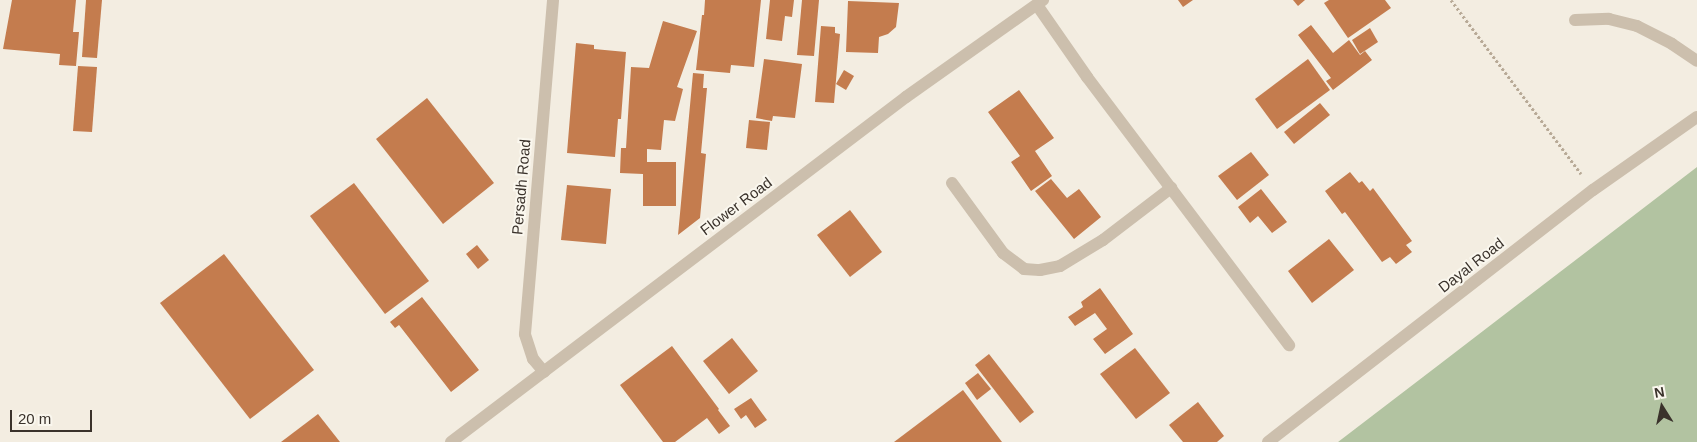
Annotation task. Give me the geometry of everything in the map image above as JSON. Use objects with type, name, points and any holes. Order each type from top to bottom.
[{"type":"street","name":"Persadh Road","points":[[544,372],[533,359],[525,334],[553,0]]},
{"type":"street","name":"Flower Road","points":[[451,442],[466,438],[544,372],[906,97],[1040,2]]},
{"type":"street","points":[[1040,2],[1087,77],[1289,345]]},
{"type":"street","points":[[1575,20],[1609,18],[1637,26],[1672,44],[1697,61]]},
{"type":"street","name":"Dayal Road","points":[[1268,442],[1593,190],[1697,117]]},
{"type":"street","points":[[952,183],[1002,253],[1024,269],[1040,270],[1060,266],[1103,240],[1171,188]]},
{"type":"path","points":[[1451,0],[1593,190]]},
{"type":"green space","points":[[1697,167],[1697,442],[1338,442],[1440,364]]},
{"type":"building","points":[[12,0],[76,0],[73,32],[79,32],[76,66],[59,65],[60,54],[3,49]]},
{"type":"building","points":[[86,0],[102,0],[97,58],[82,57]]},
{"type":"building","points":[[705,0],[761,0],[754,67],[731,65],[730,73],[696,70]]},
{"type":"building","points":[[770,0],[794,0],[792,17],[785,16],[782,41],[766,39]]},
{"type":"building","points":[[802,0],[819,0],[814,56],[797,55]]},
{"type":"building","points":[[1178,0],[1193,0],[1183,7]]},
{"type":"building","points":[[1293,0],[1305,0],[1298,6]]},
{"type":"building","points":[[1329,0],[1385,0],[1391,8],[1348,38],[1324,3]]},
{"type":"building","points":[[848,1],[899,3],[896,27],[888,34],[879,37],[878,53],[846,52]]},
{"type":"building","points":[[663,21],[697,31],[677,87],[683,89],[675,121],[664,120],[661,150],[647,149],[647,162],[676,162],[676,206],[643,206],[643,174],[620,173],[621,148],[626,148],[631,67],[649,68]]},
{"type":"building","points":[[1311,25],[1333,53],[1349,40],[1360,55],[1365,51],[1372,60],[1333,90],[1326,81],[1331,78],[1298,35]]},
{"type":"building","points":[[821,26],[835,27],[835,33],[840,34],[834,103],[815,102]]},
{"type":"building","points":[[1370,28],[1378,42],[1360,54],[1352,40]]},
{"type":"building","points":[[576,43],[594,45],[594,49],[626,52],[621,119],[618,119],[615,157],[567,153]]},
{"type":"building","points":[[764,59],[802,64],[795,118],[773,116],[772,121],[756,118]]},
{"type":"building","points":[[1308,59],[1330,90],[1277,129],[1255,99]]},
{"type":"building","points":[[78,66],[97,67],[92,132],[73,131]]},
{"type":"building","points":[[844,70],[854,76],[846,90],[836,84]]},
{"type":"building","points":[[693,73],[704,74],[703,88],[707,88],[701,153],[706,154],[700,218],[678,235]]},
{"type":"building","points":[[1019,90],[1054,138],[1035,151],[1052,176],[1031,191],[1011,162],[1020,156],[988,112]]},
{"type":"building","points":[[427,98],[494,183],[443,224],[376,139]]},
{"type":"building","points":[[1320,103],[1330,115],[1294,144],[1284,132]]},
{"type":"building","points":[[749,120],[770,122],[767,150],[746,148]]},
{"type":"building","points":[[1251,152],[1269,175],[1237,200],[1218,176]]},
{"type":"building","points":[[1350,172],[1359,183],[1362,181],[1370,191],[1373,188],[1412,241],[1406,245],[1412,252],[1396,264],[1390,257],[1382,262],[1345,212],[1342,214],[1325,191]]},
{"type":"building","points":[[1051,179],[1067,198],[1079,189],[1101,217],[1074,239],[1035,191]]},
{"type":"building","points":[[354,183],[429,281],[385,314],[310,216]]},
{"type":"building","points":[[567,185],[611,189],[606,244],[561,240]]},
{"type":"building","points":[[1261,189],[1287,222],[1272,233],[1258,216],[1250,223],[1238,207]]},
{"type":"building","points":[[850,210],[882,252],[850,277],[817,235]]},
{"type":"building","points":[[1329,239],[1354,270],[1312,303],[1288,271]]},
{"type":"building","points":[[477,245],[489,260],[478,269],[466,254]]},
{"type":"building","points":[[224,254],[314,370],[250,419],[160,303]]},
{"type":"building","points":[[1100,288],[1133,334],[1105,354],[1093,339],[1107,329],[1095,313],[1075,326],[1068,317],[1083,307],[1081,302]]},
{"type":"building","points":[[422,297],[479,370],[451,392],[399,325],[395,328],[390,322]]},
{"type":"building","points":[[732,338],[758,371],[729,394],[703,361]]},
{"type":"building","points":[[672,346],[730,426],[719,434],[707,418],[675,442],[663,442],[620,385]]},
{"type":"building","points":[[1135,348],[1170,393],[1136,419],[1100,374]]},
{"type":"building","points":[[989,354],[1034,412],[1020,423],[975,365]]},
{"type":"building","points":[[978,373],[991,389],[977,400],[965,383]]},
{"type":"building","points":[[963,390],[1002,442],[894,442]]},
{"type":"building","points":[[751,398],[767,420],[755,428],[746,415],[741,419],[734,409]]},
{"type":"building","points":[[1198,402],[1224,436],[1217,442],[1183,442],[1169,425]]},
{"type":"building","points":[[318,414],[340,442],[281,442]]}]
